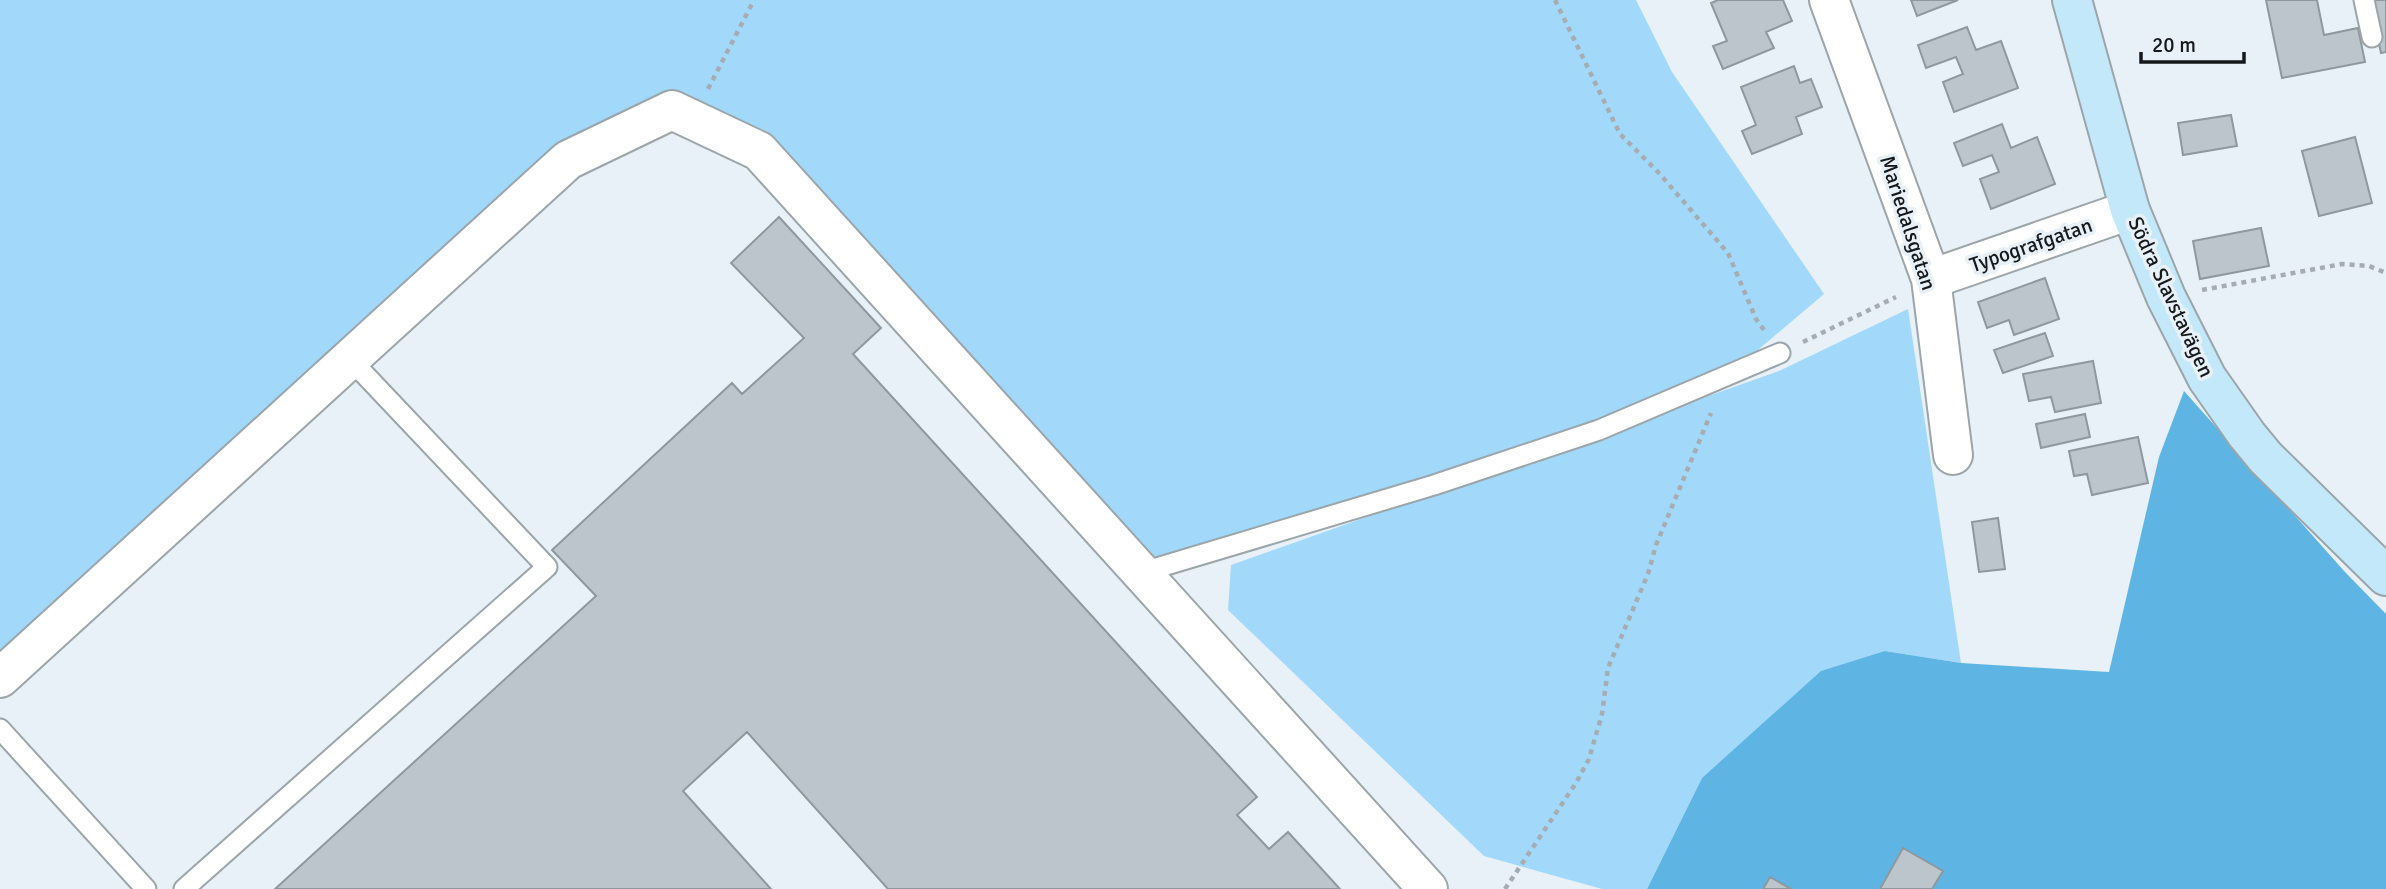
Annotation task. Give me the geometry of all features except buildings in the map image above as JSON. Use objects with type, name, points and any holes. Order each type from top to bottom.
[{"type":"street","name":"Mariedalsgatan","points":[[1829,0],[1931,279],[1953,455]]},
{"type":"street","name":"Södra Slavstavägen","points":[[2072,0],[2130,210],[2166,297],[2207,378],[2266,458],[2386,576]]},
{"type":"street","points":[[0,678],[568,160],[672,110],[759,151],[1428,889]]},
{"type":"street","name":"Typografgatan","points":[[1931,279],[2130,210]]},
{"type":"lane","points":[[2364,0],[2372,37]]},
{"type":"lane","points":[[1143,572],[1434,485],[1599,430],[1780,353]]},
{"type":"lane","points":[[184,889],[547,567],[350,359]]},
{"type":"lane","points":[[0,729],[146,889]]},
{"type":"path","points":[[691,120],[754,0]]},
{"type":"path","points":[[1555,0],[1620,134],[1658,172],[1728,253],[1756,319],[1780,353],[1931,279]]},
{"type":"path","points":[[2166,297],[2342,264],[2370,266],[2386,273]]},
{"type":"path","points":[[1505,889],[1576,783],[1589,759],[1602,714],[1608,668],[1727,376]]},
{"type":"shaded area","points":[[0,0],[1636,0],[1672,72],[1824,294],[1727,376],[1599,430],[1143,572],[759,151],[691,120],[568,160],[0,678]]},
{"type":"shaded area","points":[[1908,309],[1961,663],[1885,651],[1702,778],[1647,889],[1602,889],[1484,856],[1228,610],[1231,565],[1779,371]]},
{"type":"shaded area","points":[[2184,391],[2345,572],[2386,614],[2386,889],[1647,889],[1702,778],[1821,671],[1885,651],[1961,663],[2109,672],[2159,457]]}]
